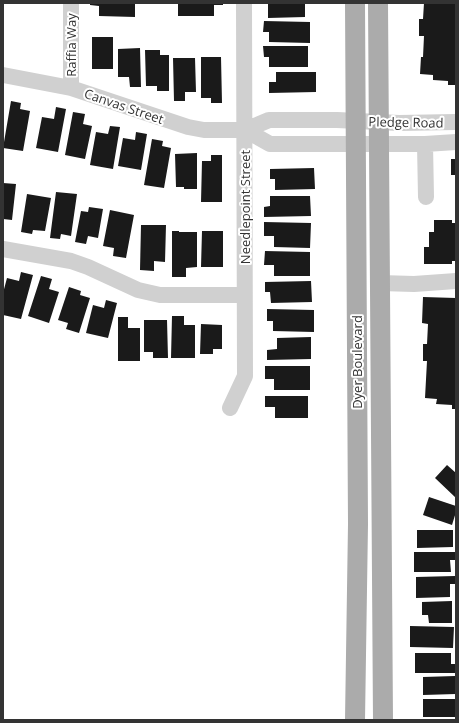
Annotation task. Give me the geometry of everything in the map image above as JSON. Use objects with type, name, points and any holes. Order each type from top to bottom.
[{"type":"main road","name":"Dyer Boulevard","points":[[355,3],[358,524],[355,720]]},
{"type":"main road","name":"Dyer Boulevard","points":[[378,3],[383,720]]},
{"type":"street","name":"Raffia Way","points":[[71,3],[71,88]]},
{"type":"street","name":"Needlepoint Street","points":[[230,408],[245,376],[244,3]]},
{"type":"street","name":"Canvas Street","points":[[3,75],[71,88],[188,127],[204,130],[245,130],[269,120],[355,121]]},
{"type":"street","name":"Pledge Road","points":[[355,121],[422,123],[456,122]]},
{"type":"street","name":"Canvas Street","points":[[245,130],[270,144],[356,144]]},
{"type":"street","name":"Pledge Road","points":[[356,144],[425,144],[456,142]]},
{"type":"street","points":[[425,144],[426,197]]},
{"type":"street","points":[[3,248],[71,261],[88,266],[138,290],[160,295],[244,295]]},
{"type":"street","points":[[380,284],[414,284],[456,281]]},
{"type":"building","points":[[90,3],[135,3],[135,17],[99,16],[99,6],[90,5]]},
{"type":"building","points":[[178,3],[223,3],[223,5],[214,5],[214,16],[178,16]]},
{"type":"building","points":[[268,3],[305,3],[305,17],[268,18]]},
{"type":"building","points":[[424,3],[456,3],[456,85],[448,85],[448,81],[433,80],[433,75],[420,74],[421,57],[423,57],[424,36],[419,36],[419,19],[423,19]]},
{"type":"building","points":[[264,21],[310,22],[310,43],[269,42],[269,32],[263,32]]},
{"type":"building","points":[[92,37],[113,37],[113,69],[92,69]]},
{"type":"building","points":[[263,46],[308,46],[308,67],[269,67],[269,57],[264,57]]},
{"type":"building","points":[[140,48],[141,87],[130,87],[129,77],[118,77],[118,49]]},
{"type":"building","points":[[145,50],[160,50],[160,55],[169,55],[169,91],[157,91],[157,86],[146,86]]},
{"type":"building","points":[[201,57],[221,57],[222,103],[211,103],[211,98],[201,98]]},
{"type":"building","points":[[173,58],[195,58],[196,92],[185,92],[185,101],[174,101]]},
{"type":"building","points":[[276,72],[316,72],[316,92],[269,93],[269,82],[276,82]]},
{"type":"building","points":[[11,101],[21,103],[20,109],[30,111],[23,151],[3,148]]},
{"type":"building","points":[[56,107],[66,109],[58,152],[36,148],[42,117],[54,119]]},
{"type":"building","points":[[73,112],[85,114],[83,124],[92,126],[85,159],[65,155]]},
{"type":"building","points":[[110,126],[120,127],[113,169],[90,165],[96,132],[108,134]]},
{"type":"building","points":[[136,132],[147,134],[141,170],[118,166],[123,138],[135,140]]},
{"type":"building","points":[[152,139],[163,141],[162,146],[171,148],[164,188],[144,185]]},
{"type":"building","points":[[197,153],[197,189],[184,189],[184,187],[176,187],[175,154]]},
{"type":"building","points":[[211,155],[222,155],[222,202],[201,202],[202,161],[211,161]]},
{"type":"building","points":[[451,159],[456,159],[456,175],[451,175]]},
{"type":"building","points":[[314,168],[315,189],[275,190],[275,179],[270,179],[270,169]]},
{"type":"building","points":[[3,183],[16,184],[12,220],[3,219]]},
{"type":"building","points":[[56,192],[77,194],[71,236],[61,234],[60,239],[50,238]]},
{"type":"building","points":[[27,194],[51,198],[45,231],[33,230],[32,234],[21,232]]},
{"type":"building","points":[[270,196],[310,196],[311,216],[264,217],[264,207],[270,206]]},
{"type":"building","points":[[89,207],[103,209],[98,238],[88,236],[86,244],[75,242],[81,211],[88,212]]},
{"type":"building","points":[[110,210],[134,215],[126,258],[113,256],[114,248],[103,246]]},
{"type":"building","points":[[434,220],[452,220],[452,223],[456,223],[456,261],[452,261],[452,264],[424,264],[424,247],[429,247],[429,232],[434,232]]},
{"type":"building","points":[[264,222],[311,223],[310,248],[274,247],[274,236],[264,236]]},
{"type":"building","points":[[141,225],[166,225],[165,262],[154,261],[154,271],[140,270]]},
{"type":"building","points":[[172,231],[197,232],[197,267],[186,268],[186,277],[172,277]]},
{"type":"building","points":[[202,231],[223,231],[223,267],[201,267]]},
{"type":"building","points":[[265,251],[310,252],[310,276],[274,276],[274,265],[264,265]]},
{"type":"building","points":[[21,272],[33,275],[21,319],[3,315],[3,293],[7,278],[19,281]]},
{"type":"building","points":[[41,276],[52,279],[49,289],[59,292],[49,323],[28,316]]},
{"type":"building","points":[[311,281],[312,302],[271,303],[270,292],[265,292],[265,282]]},
{"type":"building","points":[[69,287],[81,291],[80,295],[90,298],[79,333],[66,329],[68,323],[58,320]]},
{"type":"building","points":[[423,297],[456,298],[456,409],[452,409],[452,405],[436,404],[437,399],[425,398],[427,361],[423,361],[423,344],[427,344],[428,324],[422,323]]},
{"type":"building","points":[[106,300],[117,303],[108,338],[86,333],[93,305],[104,308]]},
{"type":"building","points":[[267,309],[314,310],[314,332],[273,331],[273,321],[267,321]]},
{"type":"building","points":[[172,316],[184,316],[184,325],[195,325],[195,358],[171,358]]},
{"type":"building","points":[[118,317],[128,317],[128,328],[140,328],[140,361],[118,361]]},
{"type":"building","points":[[144,320],[167,320],[168,358],[153,358],[153,352],[144,352]]},
{"type":"building","points":[[201,324],[222,325],[222,349],[213,349],[213,354],[200,354]]},
{"type":"building","points":[[311,337],[311,359],[267,360],[267,350],[277,349],[277,338]]},
{"type":"building","points":[[265,366],[310,366],[310,390],[274,390],[274,379],[265,379]]},
{"type":"building","points":[[265,396],[308,396],[308,418],[275,418],[275,407],[265,407]]},
{"type":"building","points":[[447,465],[456,473],[456,498],[435,478]]},
{"type":"building","points":[[429,497],[456,506],[456,512],[452,525],[423,515]]},
{"type":"building","points":[[417,530],[453,530],[453,547],[417,548]]},
{"type":"building","points":[[414,552],[455,552],[455,560],[450,560],[451,572],[414,572]]},
{"type":"building","points":[[455,576],[455,584],[450,584],[450,597],[416,598],[416,577]]},
{"type":"building","points":[[452,601],[452,623],[429,623],[428,615],[422,615],[422,602]]},
{"type":"building","points":[[410,626],[454,627],[453,648],[410,647]]},
{"type":"building","points":[[415,653],[451,653],[451,664],[456,664],[456,673],[415,673]]},
{"type":"building","points":[[455,676],[456,694],[423,695],[423,677]]},
{"type":"building","points":[[423,699],[456,699],[456,717],[423,717]]}]
